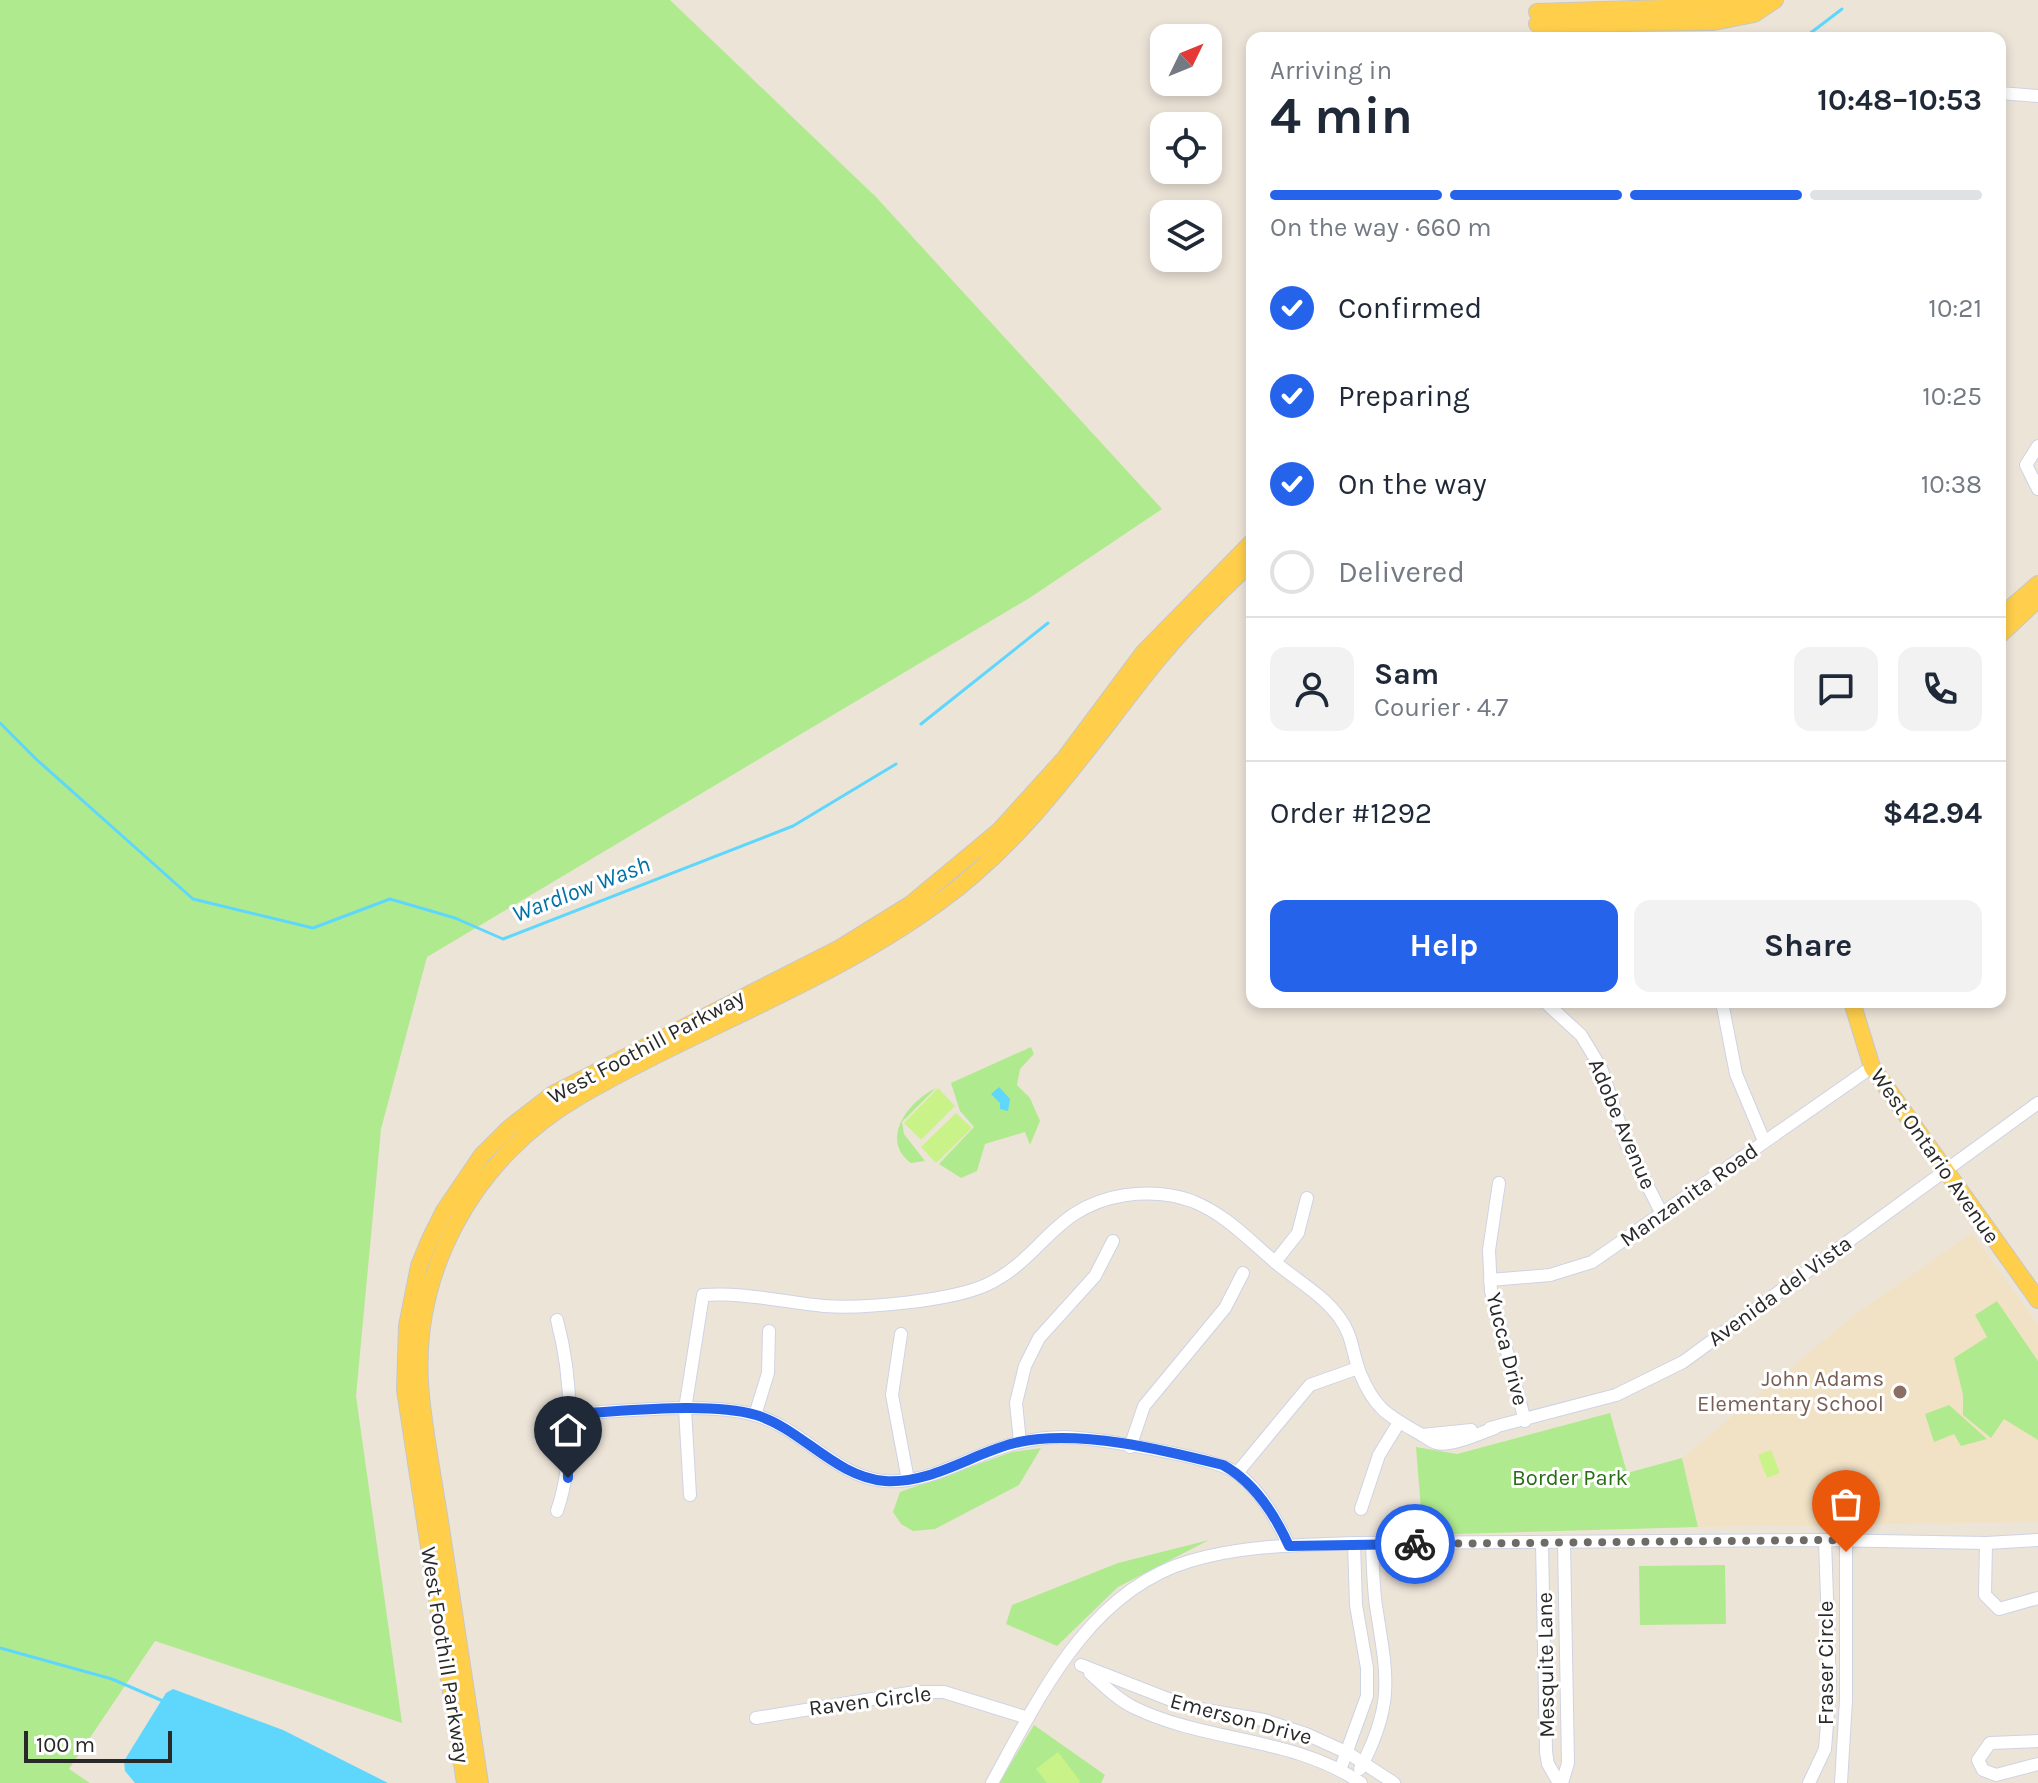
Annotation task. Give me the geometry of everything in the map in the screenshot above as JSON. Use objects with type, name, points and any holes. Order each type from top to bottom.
[{"type":"main road","points":[[1558,19],[1673,3],[1770,3]]},
{"type":"main road","points":[[1537,19],[1714,22],[1754,14],[1770,3]]},
{"type":"main road","name":"West Foothill Parkway","points":[[465,1783],[408,1421],[404,1359],[419,1266],[444,1211],[465,1177],[508,1129],[553,1094],[840,948],[877,927],[954,871],[1034,794],[1144,652],[1206,585],[1246,548]]},
{"type":"main road","name":"West Foothill Parkway","points":[[480,1783],[421,1395],[422,1327],[429,1291],[447,1240],[465,1205],[501,1157],[544,1118],[626,1072],[849,960],[943,900],[986,864],[1053,796],[1154,664],[1194,618],[1246,568]]},
{"type":"main road","points":[[2006,612],[2038,584]]},
{"type":"main road","points":[[2006,629],[2038,599]]},
{"type":"main road","name":"West Ontario Avenue","points":[[1854,1008],[1872,1067],[2038,1300]]},
{"type":"main road","points":[[457,1733],[468,1750],[473,1783]]},
{"type":"street","points":[[2006,93],[2038,96]]},
{"type":"street","points":[[2038,446],[2026,465],[2038,489]]},
{"type":"street","name":"Adobe Avenue","points":[[1552,1008],[1581,1035],[1601,1068],[1626,1143],[1662,1214]]},
{"type":"street","points":[[1723,1008],[1736,1074],[1764,1141]]},
{"type":"street","name":"Manzanita Road","points":[[1490,1280],[1550,1275],[1592,1262],[1872,1067]]},
{"type":"street","name":"Avenida del Vista","points":[[685,1409],[703,1295],[729,1293],[827,1306],[910,1302],[971,1290],[1001,1276],[1079,1208],[1105,1199],[1160,1193],[1195,1202],[1242,1231],[1338,1315],[1352,1338],[1358,1368],[1369,1392],[1382,1411],[1398,1424],[1433,1443],[1448,1444],[1616,1395],[1683,1362],[2038,1103]]},
{"type":"street","name":"Yucca Drive","points":[[1499,1183],[1489,1250],[1490,1280],[1525,1421]]},
{"type":"street","points":[[1275,1262],[1298,1233],[1307,1198]]},
{"type":"street","points":[[1020,1442],[1016,1403],[1025,1366],[1039,1338],[1095,1276],[1113,1241]]},
{"type":"street","points":[[1130,1447],[1144,1406],[1225,1308],[1243,1273]]},
{"type":"street","points":[[557,1320],[567,1356],[568,1478],[557,1511]]},
{"type":"street","points":[[755,1415],[768,1373],[769,1331]]},
{"type":"street","points":[[901,1334],[892,1395],[908,1480]]},
{"type":"street","points":[[1237,1473],[1310,1385],[1358,1368]]},
{"type":"street","points":[[685,1409],[690,1495]]},
{"type":"street","points":[[567,1414],[685,1409],[755,1415],[863,1476],[908,1480],[1020,1442],[1069,1437],[1205,1460],[1237,1473],[1266,1507],[1267,1519],[1285,1546]]},
{"type":"street","points":[[1361,1509],[1379,1455],[1398,1424]]},
{"type":"street","points":[[992,1783],[1066,1655],[1125,1597],[1158,1574],[1189,1561],[1223,1553],[1354,1543],[1825,1540],[1986,1543],[2038,1540]]},
{"type":"street","name":"Fraser Circle","points":[[1809,1783],[1825,1749],[1830,1686],[1825,1540]]},
{"type":"street","name":"Fraser Circle","points":[[1841,1783],[1846,1700],[1846,1541]]},
{"type":"street","points":[[1340,1770],[1367,1696],[1367,1668],[1356,1605],[1354,1543]]},
{"type":"street","points":[[1358,1781],[1376,1738],[1386,1700],[1387,1670],[1376,1605],[1372,1543]]},
{"type":"street","name":"Mesquite Lane","points":[[1542,1543],[1546,1752],[1548,1764],[1560,1783]]},
{"type":"street","name":"Mesquite Lane","points":[[1560,1783],[1568,1763],[1564,1543]]},
{"type":"street","points":[[1986,1543],[1985,1595],[1999,1609],[2038,1598]]},
{"type":"street","name":"Emerson Drive","points":[[1066,1655],[1133,1707],[1177,1723],[1274,1745],[1340,1770],[1358,1781]]},
{"type":"street","name":"Emerson Drive","points":[[1081,1665],[1189,1707],[1264,1720],[1348,1753],[1394,1783]]},
{"type":"street","name":"Raven Circle","points":[[756,1718],[885,1694],[944,1692],[1028,1718]]},
{"type":"street","points":[[2038,1741],[1990,1743],[1978,1760],[1983,1770],[1996,1775],[2038,1764]]},
{"type":"shaded area","name":"John Adams Elementary School","points":[[1972,1233],[2038,1325],[2038,1522],[1698,1527],[1682,1458],[1857,1313]]},
{"type":"green space","points":[[0,0],[670,0],[876,197],[1162,509],[1031,597],[427,957],[381,1129],[356,1396],[402,1723],[155,1641],[69,1769],[90,1783],[0,1783]]},
{"type":"green space","points":[[1031,1047],[1034,1054],[1020,1069],[1017,1085],[1030,1098],[1040,1121],[1030,1145],[1025,1132],[985,1144],[977,1171],[961,1178],[939,1164],[974,1127],[960,1111],[951,1083]]},
{"type":"green space","points":[[936,1088],[902,1122],[904,1134],[925,1161],[911,1163],[898,1143],[901,1121],[916,1102]]},
{"type":"green space","points":[[938,1088],[955,1106],[921,1140],[904,1123]]},
{"type":"green space","points":[[956,1113],[972,1128],[936,1163],[921,1147]]},
{"type":"green space","points":[[1997,1301],[2038,1361],[2038,1440],[2004,1419],[1991,1438],[1963,1415],[1963,1395],[1954,1358],[1987,1337],[1975,1315]]},
{"type":"green space","points":[[1949,1405],[1987,1439],[1961,1446],[1954,1434],[1934,1442],[1925,1414]]},
{"type":"green space","name":"Border Park","points":[[1610,1413],[1627,1473],[1682,1458],[1698,1527],[1423,1535],[1416,1447],[1457,1454]]},
{"type":"green space","points":[[1041,1448],[1019,1485],[935,1529],[913,1531],[901,1524],[893,1512],[900,1492],[1012,1452]]},
{"type":"green space","points":[[1771,1450],[1780,1473],[1767,1478],[1758,1455]]},
{"type":"green space","points":[[1209,1540],[1118,1587],[1057,1646],[1006,1624],[1012,1605],[1118,1563]]},
{"type":"green space","points":[[1725,1565],[1726,1624],[1640,1625],[1639,1566]]},
{"type":"green space","points":[[1034,1725],[1105,1775],[1101,1783],[999,1783]]},
{"type":"green space","points":[[1058,1752],[1079,1783],[1047,1783],[1036,1769]]},
{"type":"water","points":[[999,1087],[1010,1099],[1008,1111],[1000,1109],[1000,1103],[991,1094]]},
{"type":"water","points":[[173,1689],[283,1730],[388,1783],[135,1783],[125,1771],[124,1761],[166,1693]]},
{"type":"waterway","name":"Wardlow Wash","points":[[1812,32],[1842,9]]},
{"type":"waterway","name":"Wardlow Wash","points":[[921,724],[1048,623]]},
{"type":"waterway","name":"Wardlow Wash","points":[[0,723],[193,899],[313,928],[390,899],[455,918],[503,939],[793,826],[896,764]]},
{"type":"waterway","points":[[0,1648],[112,1679],[163,1701]]},
{"type":"way so far","points":[[1415,1544],[1825,1540],[1846,1541],[1846,1552]]},
{"type":"place","name":"John Adams Elementary School","points":[[1900,1392]]},
{"type":"route","points":[[568,1478],[567,1414],[685,1409],[755,1415],[778,1425],[850,1471],[897,1481],[938,1473],[1020,1442],[1069,1437],[1223,1465],[1237,1473],[1254,1490],[1275,1517],[1289,1546],[1415,1544]]}]
